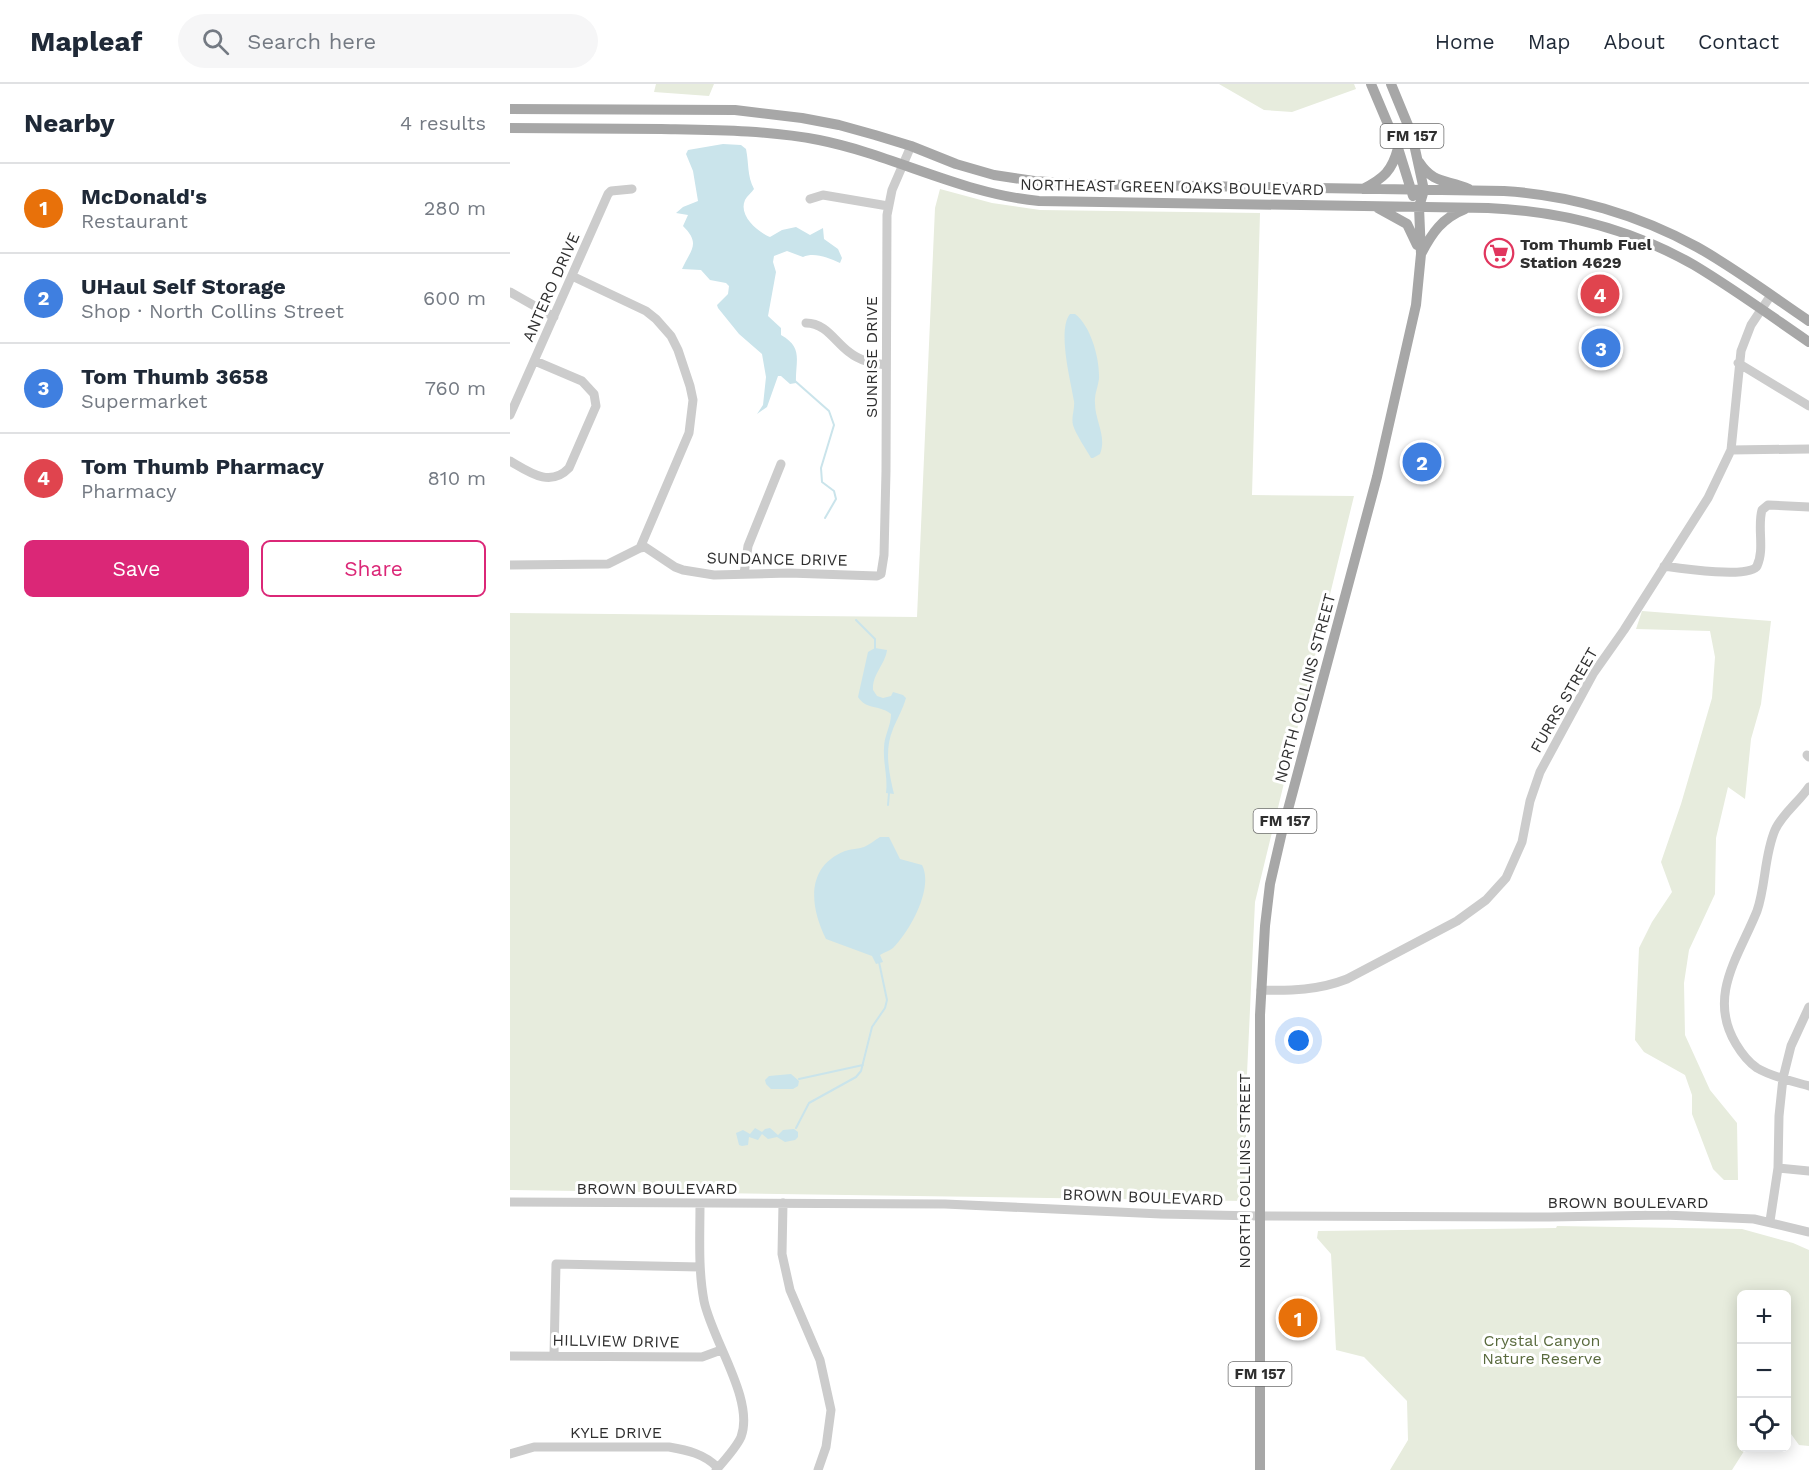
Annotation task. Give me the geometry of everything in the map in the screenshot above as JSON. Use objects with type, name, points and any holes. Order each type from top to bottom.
[{"type":"main road","name":"NORTH COLLINS STREET","points":[[1260,1470],[1261,990],[1270,884],[1377,477],[1415,311],[1420,254],[1419,207],[1424,190],[1412,135],[1391,84]]},
{"type":"main road","name":"NORTH COLLINS STREET","points":[[1372,85],[1398,148],[1409,190],[1419,207]]},
{"type":"main road","name":"NORTHEAST GREEN OAKS BOULEVARD","points":[[510,109],[735,110],[765,113],[839,125],[910,146],[979,171],[1034,181],[1079,184],[1529,192],[1597,207],[1646,224],[1696,246],[1809,321]]},
{"type":"main road","name":"NORTHEAST GREEN OAKS BOULEVARD","points":[[510,128],[731,130],[773,133],[855,148],[967,188],[1024,200],[1469,207],[1531,211],[1592,223],[1669,252],[1693,265],[1809,342]]},
{"type":"main road","points":[[1363,189],[1381,179],[1394,162],[1398,148]]},
{"type":"main road","points":[[1418,159],[1424,169],[1437,181],[1454,182],[1472,191]]},
{"type":"main road","points":[[1264,187],[1265,205]]},
{"type":"main road","points":[[1375,207],[1407,224],[1414,235],[1420,254]]},
{"type":"main road","points":[[1420,254],[1434,229],[1456,212],[1469,207]]},
{"type":"main road","points":[[1592,223],[1597,207]]},
{"type":"street","name":"SUNRISE DRIVE","points":[[882,572],[886,471],[888,206],[910,146]]},
{"type":"street","name":"ANTERO DRIVE","points":[[510,415],[608,194],[611,190],[632,189]]},
{"type":"street","points":[[810,199],[819,195],[827,195],[888,206]]},
{"type":"street","points":[[510,565],[608,564],[640,548],[689,433],[693,400],[678,350],[671,336],[646,311],[572,276]]},
{"type":"street","points":[[510,292],[554,317]]},
{"type":"street","name":"FURRS STREET","points":[[1261,990],[1310,989],[1329,986],[1347,979],[1457,921],[1494,892],[1511,870],[1522,842],[1530,801],[1540,772],[1593,674],[1624,630],[1708,498],[1731,450],[1738,363],[1751,325],[1771,295]]},
{"type":"street","points":[[806,323],[822,327],[848,352],[858,358],[870,363],[886,365]]},
{"type":"street","points":[[510,461],[540,478],[552,478],[564,474],[569,468],[596,406],[594,394],[586,384],[535,361]]},
{"type":"street","points":[[1738,363],[1809,406]]},
{"type":"street","points":[[1731,450],[1809,449]]},
{"type":"street","points":[[744,574],[748,546],[781,464]]},
{"type":"street","points":[[1664,566],[1722,572],[1752,571],[1757,567],[1759,556],[1762,510],[1768,505],[1809,507]]},
{"type":"street","name":"SUNDANCE DRIVE","points":[[640,548],[645,547],[663,560],[683,570],[714,574],[877,576],[882,572]]},
{"type":"street","points":[[1809,787],[1775,830],[1764,890],[1730,972],[1724,994],[1729,1030],[1742,1054],[1758,1068],[1809,1086]]},
{"type":"street","points":[[1770,1221],[1778,1168],[1779,1116],[1784,1078],[1791,1046],[1809,1007]]},
{"type":"street","points":[[1778,1168],[1809,1171]]},
{"type":"street","name":"BROWN BOULEVARD","points":[[510,1202],[945,1204],[1259,1216],[1665,1215],[1770,1221],[1809,1232]]},
{"type":"street","points":[[700,1203],[700,1267],[705,1302],[721,1350],[740,1391],[744,1411],[744,1425],[740,1439],[717,1469]]},
{"type":"street","points":[[783,1203],[782,1254],[790,1290],[820,1360],[831,1410],[826,1447],[818,1470]]},
{"type":"street","points":[[554,1355],[556,1264],[700,1267]]},
{"type":"street","name":"HILLVIEW DRIVE","points":[[510,1356],[702,1357],[721,1350]]},
{"type":"street","name":"KYLE DRIVE","points":[[510,1454],[534,1447],[669,1447],[688,1450],[711,1461],[717,1469]]},
{"type":"green space","points":[[656,84],[714,84],[709,96],[654,92]]},
{"type":"green space","points":[[1219,84],[1354,84],[1356,89],[1292,112],[1264,110]]},
{"type":"green space","points":[[940,189],[992,203],[1040,210],[1260,213],[1252,495],[1354,496],[1255,902],[1247,1074],[1245,1201],[510,1190],[510,613],[917,617],[935,208]]},
{"type":"green space","points":[[1642,611],[1771,621],[1761,704],[1751,739],[1745,799],[1728,787],[1716,838],[1715,894],[1689,950],[1684,983],[1685,1035],[1710,1090],[1737,1123],[1738,1180],[1724,1180],[1713,1169],[1692,1114],[1692,1095],[1685,1075],[1644,1052],[1635,1040],[1639,948],[1652,922],[1672,892],[1661,862],[1681,804],[1712,698],[1715,657],[1710,631],[1636,629]]},
{"type":"green space","name":"Crystal Canyon Nature Reserve","points":[[1557,1226],[1742,1229],[1793,1243],[1809,1250],[1809,1446],[1799,1445],[1791,1434],[1791,1290],[1737,1290],[1737,1452],[1743,1452],[1732,1470],[1390,1470],[1408,1440],[1407,1401],[1364,1357],[1336,1350],[1331,1254],[1317,1238],[1318,1231],[1556,1228]]},
{"type":"water","points":[[723,144],[741,145],[746,149],[749,174],[754,189],[746,199],[744,206],[744,212],[750,223],[770,237],[782,230],[796,227],[810,235],[823,228],[824,239],[838,249],[842,258],[840,263],[822,256],[803,257],[787,251],[774,256],[776,272],[768,316],[781,328],[781,335],[796,350],[796,383],[790,384],[778,376],[767,407],[757,414],[763,405],[766,377],[762,354],[739,334],[718,308],[717,305],[728,294],[729,286],[726,283],[710,280],[701,270],[682,269],[693,247],[693,242],[683,226],[688,215],[676,213],[683,207],[698,201],[693,171],[686,154],[688,150]]},
{"type":"water","points":[[1070,314],[1075,314],[1086,326],[1098,362],[1099,379],[1095,403],[1102,447],[1100,454],[1093,458],[1078,437],[1073,422],[1074,401],[1065,344],[1066,322]]},
{"type":"water","points":[[875,648],[887,650],[874,679],[873,690],[877,696],[883,698],[891,696],[893,692],[906,698],[890,737],[888,753],[894,794],[886,793],[884,754],[891,714],[865,704],[858,697],[868,652]]},
{"type":"water","points":[[880,837],[889,837],[900,859],[922,865],[925,885],[923,897],[913,920],[893,948],[880,955],[883,962],[876,964],[872,956],[826,939],[817,914],[814,889],[817,877],[832,858],[845,851],[864,847]]},
{"type":"water","points":[[791,1074],[799,1081],[798,1086],[793,1089],[771,1089],[766,1084],[765,1080],[769,1076]]},
{"type":"water","points":[[755,1128],[762,1132],[770,1128],[778,1135],[783,1130],[794,1129],[798,1132],[798,1137],[785,1142],[777,1137],[768,1139],[762,1134],[758,1140],[749,1137],[748,1145],[739,1145],[736,1133],[743,1130],[750,1134]]},
{"type":"waterway","points":[[795,381],[829,411],[834,425],[821,468],[822,482],[834,491],[836,499],[825,518]]},
{"type":"waterway","points":[[856,620],[875,639],[875,649]]},
{"type":"waterway","points":[[888,805],[889,793]]},
{"type":"waterway","points":[[796,1128],[809,1103],[856,1077],[861,1071],[872,1027],[885,1008],[887,1000],[879,962]]},
{"type":"waterway","points":[[799,1079],[863,1065]]},
{"type":"place","name":"Tom Thumb Fuel Station 4629","points":[[1499,253]]},
{"type":"place","name":"Tom Thumb Pharmacy","points":[[1600,294]]},
{"type":"place","name":"Tom Thumb 3658","points":[[1601,348]]},
{"type":"place","name":"UHaul Self Storage","points":[[1422,462]]},
{"type":"place","name":"McDonald's","points":[[1298,1318]]}]
